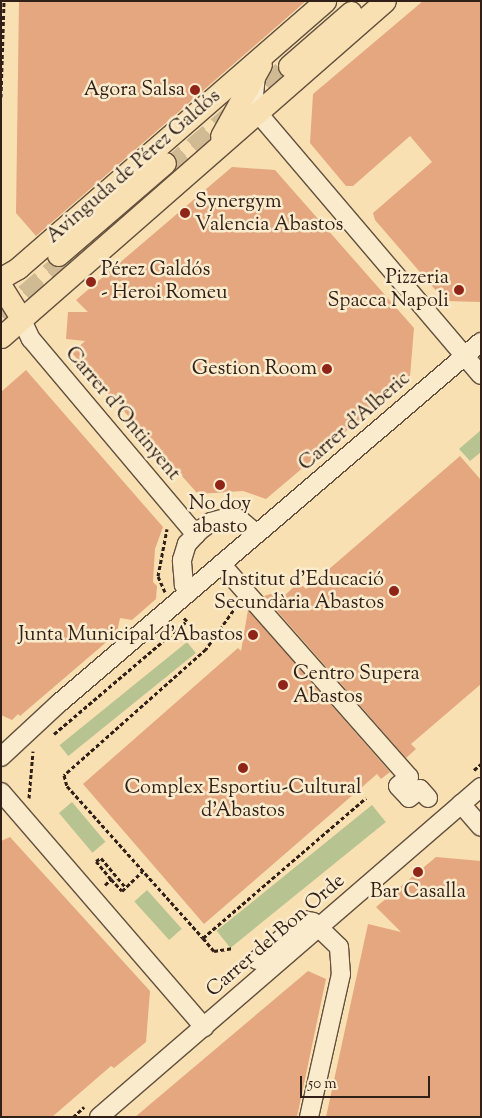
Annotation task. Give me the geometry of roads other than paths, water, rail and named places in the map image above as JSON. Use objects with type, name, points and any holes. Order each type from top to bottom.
[{"type":"main road","name":"Avinguda de Pérez Galdós","points":[[206,156],[274,62],[325,1]]},
{"type":"main road","name":"Avinguda de Pérez Galdós","points":[[1,278],[18,268],[351,1]]},
{"type":"main road","name":"Avinguda de Pérez Galdós","points":[[274,62],[363,1]]},
{"type":"main road","name":"Avinguda de Pérez Galdós","points":[[1,337],[385,1]]},
{"type":"main road","name":"Avinguda de Pérez Galdós","points":[[60,258],[167,166]]},
{"type":"main road","points":[[1,286],[21,318]]},
{"type":"street","points":[[274,62],[254,84],[253,104],[257,112],[481,375]]},
{"type":"street","name":"Carrer d'Ontinyent","points":[[21,318],[30,339],[196,535]]},
{"type":"street","name":"Carrer d'Alberic","points":[[1,757],[58,704],[481,342]]},
{"type":"street","points":[[189,592],[184,585],[182,560],[187,544],[211,522],[228,517],[239,519],[257,534]]},
{"type":"street","points":[[221,564],[409,777],[398,786],[409,798],[424,793]]},
{"type":"street","name":"Carrer del Bon Orde","points":[[99,1117],[481,787]]},
{"type":"street","points":[[1,792],[204,1027]]},
{"type":"street","points":[[461,804],[481,827]]},
{"type":"street","points":[[257,960],[303,920],[319,927],[339,947],[341,974],[309,1117]]},
{"type":"tunnel","points":[[169,168],[289,66]]},
{"type":"tunnel","points":[[1,315],[63,262]]},
{"type":"place","name":"Agora Salsa","points":[[195,90]]},
{"type":"place","name":"Synergym Valencia Abastos","points":[[185,213]]},
{"type":"place","name":"Pérez Galdós - Heroi Romeu","points":[[91,282]]},
{"type":"place","name":"Pizzeria Spacca Napoli","points":[[459,290]]},
{"type":"place","name":"Gestion Room","points":[[327,369]]},
{"type":"place","name":"No doy abasto","points":[[220,485]]},
{"type":"place","name":"Institut d'Educació Secundària Abastos","points":[[394,591]]},
{"type":"place","name":"Junta Municipal d'Abastos","points":[[253,635]]},
{"type":"place","name":"Centro Supera Abastos","points":[[283,685]]},
{"type":"place","name":"Complex Esportiu-Cultural d'Abastos","points":[[243,768]]},
{"type":"place","name":"Bar Casalla","points":[[418,872]]}]
